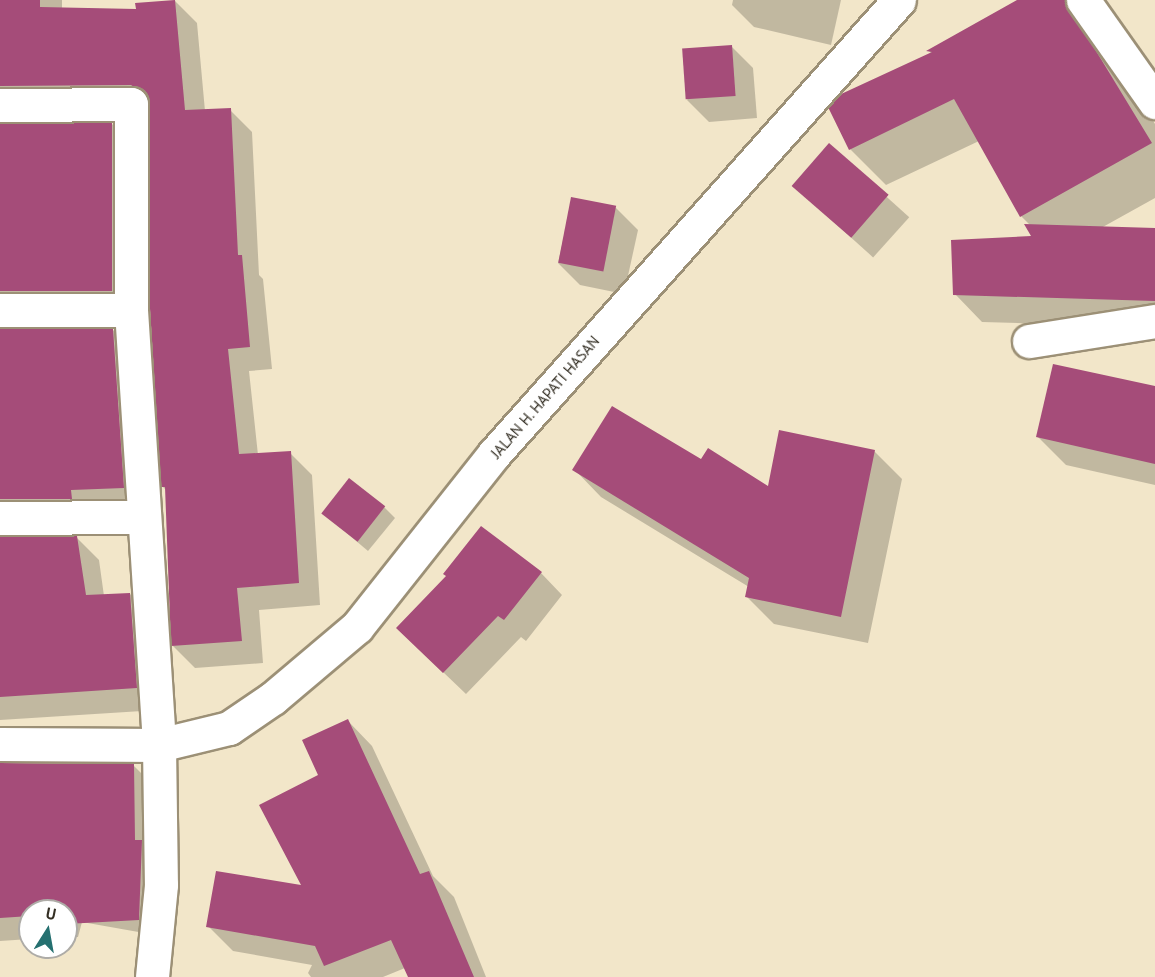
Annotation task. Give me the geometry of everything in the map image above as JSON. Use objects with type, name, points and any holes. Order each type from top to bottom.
[{"type":"street","name":"JALAN H. HAPATI HASAN","points":[[0,744],[159,745],[229,728],[273,698],[357,627],[494,454],[899,0]]},
{"type":"street","points":[[1083,0],[1155,102]]},
{"type":"street","points":[[0,105],[132,104],[131,310],[142,517],[159,745],[161,885],[152,977]]},
{"type":"street","points":[[0,310],[131,310]]},
{"type":"street","points":[[1029,340],[1155,321]]},
{"type":"street","points":[[0,518],[142,517]]},
{"type":"building","points":[[0,0],[40,0],[40,7],[136,9],[135,3],[175,0],[185,110],[231,108],[238,255],[242,255],[250,347],[228,349],[239,454],[291,451],[299,583],[237,588],[242,641],[171,646],[165,487],[161,487],[150,309],[147,95],[131,85],[0,86]]},
{"type":"building","points":[[1017,0],[1065,0],[1152,143],[1020,217],[954,99],[849,150],[828,107],[839,95],[932,52],[926,51]]},
{"type":"building","points":[[732,45],[736,96],[686,99],[682,48]]},
{"type":"building","points":[[0,123],[112,123],[112,291],[0,291]]},
{"type":"building","points":[[829,143],[889,195],[851,238],[792,186]]},
{"type":"building","points":[[571,197],[616,206],[603,272],[558,263]]},
{"type":"building","points":[[1024,224],[1155,228],[1155,301],[953,295],[951,240],[1031,236]]},
{"type":"building","points":[[0,329],[113,329],[124,488],[71,490],[72,499],[0,499]]},
{"type":"building","points":[[1053,364],[1155,386],[1155,464],[1036,437]]},
{"type":"building","points":[[612,406],[701,459],[708,448],[768,486],[779,430],[875,450],[841,617],[745,597],[749,578],[572,470]]},
{"type":"building","points":[[349,478],[385,506],[358,542],[321,513]]},
{"type":"building","points":[[481,526],[542,572],[504,620],[498,616],[443,673],[396,628],[446,576],[443,574]]},
{"type":"building","points":[[77,536],[86,595],[130,593],[137,688],[0,697],[0,537]]},
{"type":"building","points":[[348,719],[420,874],[429,871],[474,977],[408,977],[391,940],[324,966],[315,946],[206,927],[216,871],[301,885],[259,805],[318,775],[302,740]]},
{"type":"building","points":[[0,763],[134,764],[135,840],[142,840],[139,920],[78,923],[78,899],[18,899],[18,917],[0,918]]}]
